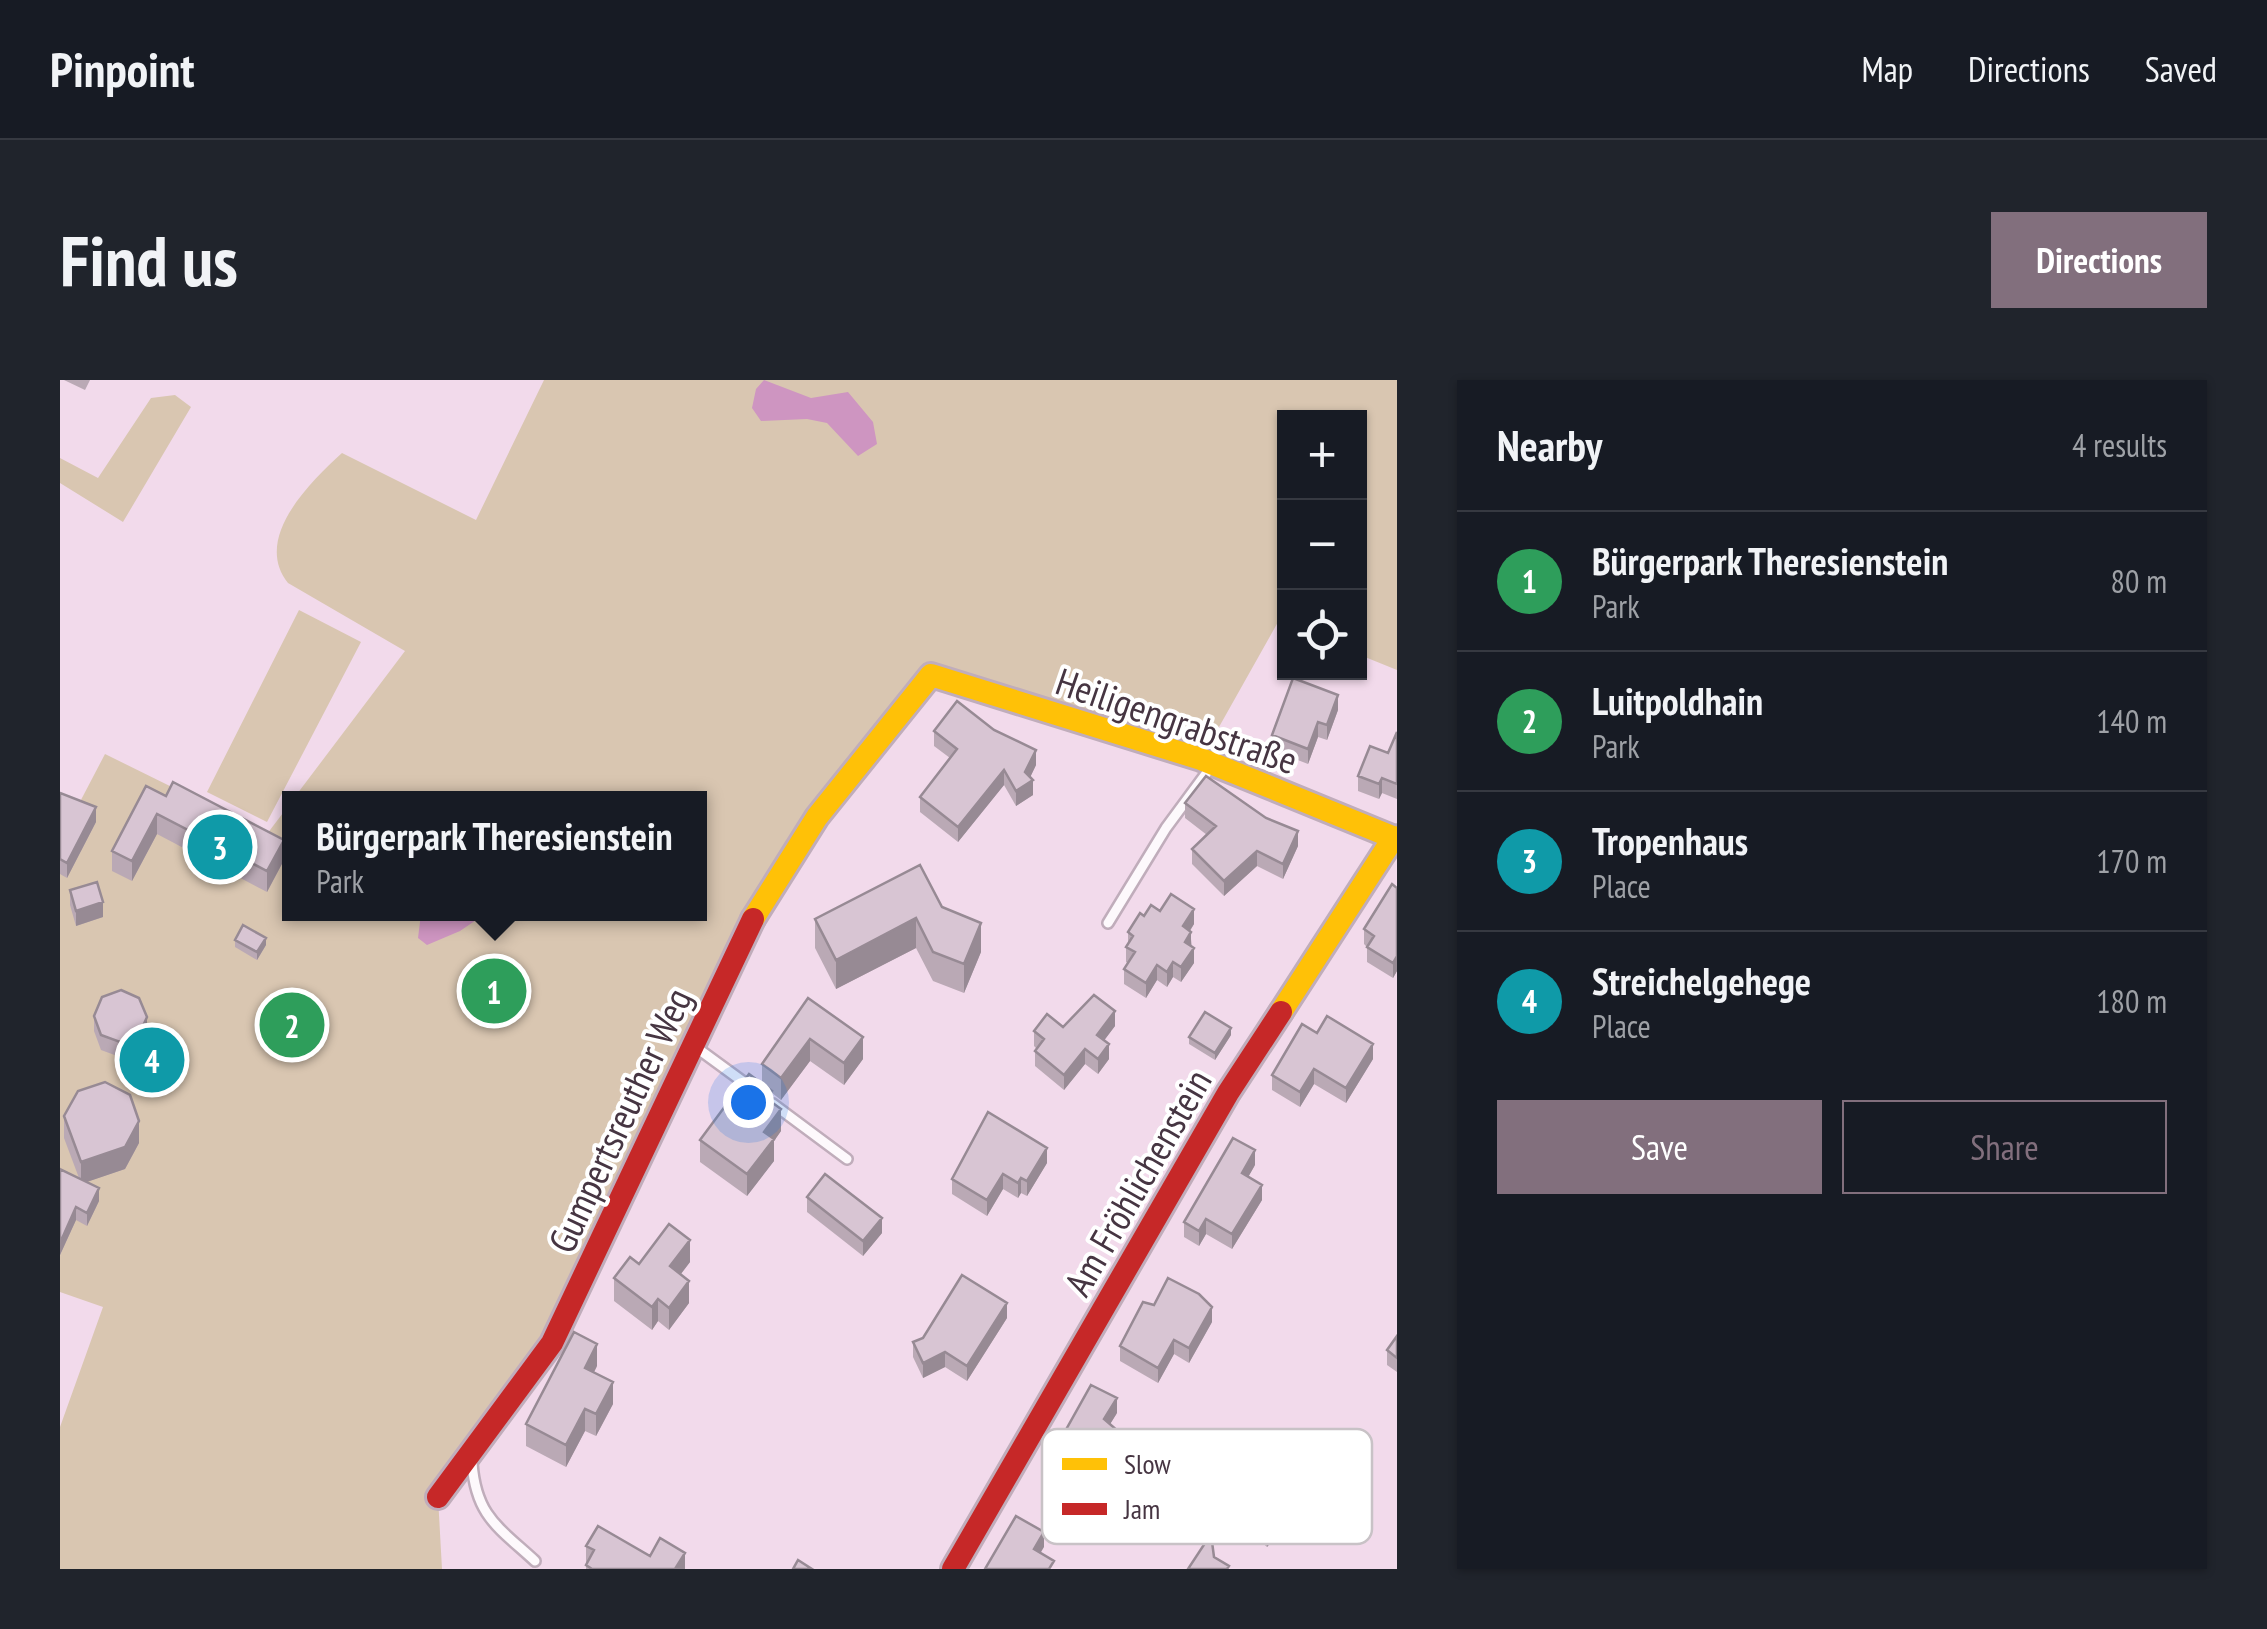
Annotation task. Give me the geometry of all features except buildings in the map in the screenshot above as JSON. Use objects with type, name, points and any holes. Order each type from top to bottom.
[{"type":"street","name":"Heiligengrabstraße","points":[[931,675],[1214,764],[1396,838]]},
{"type":"street","name":"Gumpertsreuther Weg","points":[[438,1497],[552,1343],[742,937],[817,818],[931,675]]},
{"type":"street","name":"Am Fröhlichenstein","points":[[953,1569],[1228,1093],[1396,838]]},
{"type":"lane","points":[[1108,923],[1166,828],[1214,764]]},
{"type":"lane","points":[[694,1046],[847,1159]]},
{"type":"lane","points":[[471,1455],[474,1491],[482,1512],[535,1561]]},
{"type":"shaded area","points":[[544,380],[1397,380],[1397,670],[1367,658],[1367,410],[1277,410],[1277,624],[1201,759],[931,675],[742,937],[552,1343],[438,1497],[442,1569],[60,1569],[60,1427],[103,1307],[60,1292],[60,840],[105,754],[267,834],[282,814],[282,921],[707,921],[707,791],[299,791],[405,651],[288,583],[279,566],[277,548],[289,513],[314,480],[342,453],[476,520]]},
{"type":"shaded area","points":[[764,380],[811,398],[848,392],[873,422],[877,444],[858,456],[827,423],[807,419],[761,421],[752,408],[756,389]]},
{"type":"shaded area","points":[[175,395],[191,407],[123,522],[60,483],[60,458],[98,478],[151,398]]},
{"type":"shaded area","points":[[299,610],[361,642],[267,822],[207,792]]},
{"type":"shaded area","points":[[420,921],[475,921],[427,945],[418,938]]},
{"type":"traffic: slow","points":[[753,919],[817,817],[931,675],[1201,759],[1397,839]]},
{"type":"traffic: slow","points":[[1281,1012],[1394,837]]},
{"type":"traffic: jam","points":[[438,1497],[552,1343],[753,919]]},
{"type":"traffic: jam","points":[[953,1569],[1228,1093],[1281,1012]]},
{"type":"place","name":"Tropenhaus","points":[[220,847]]},
{"type":"place","name":"Bürgerpark Theresienstein","points":[[494,991]]},
{"type":"place","name":"Luitpoldhain","points":[[292,1025]]},
{"type":"place","name":"Streichelgehege","points":[[152,1060]]}]
